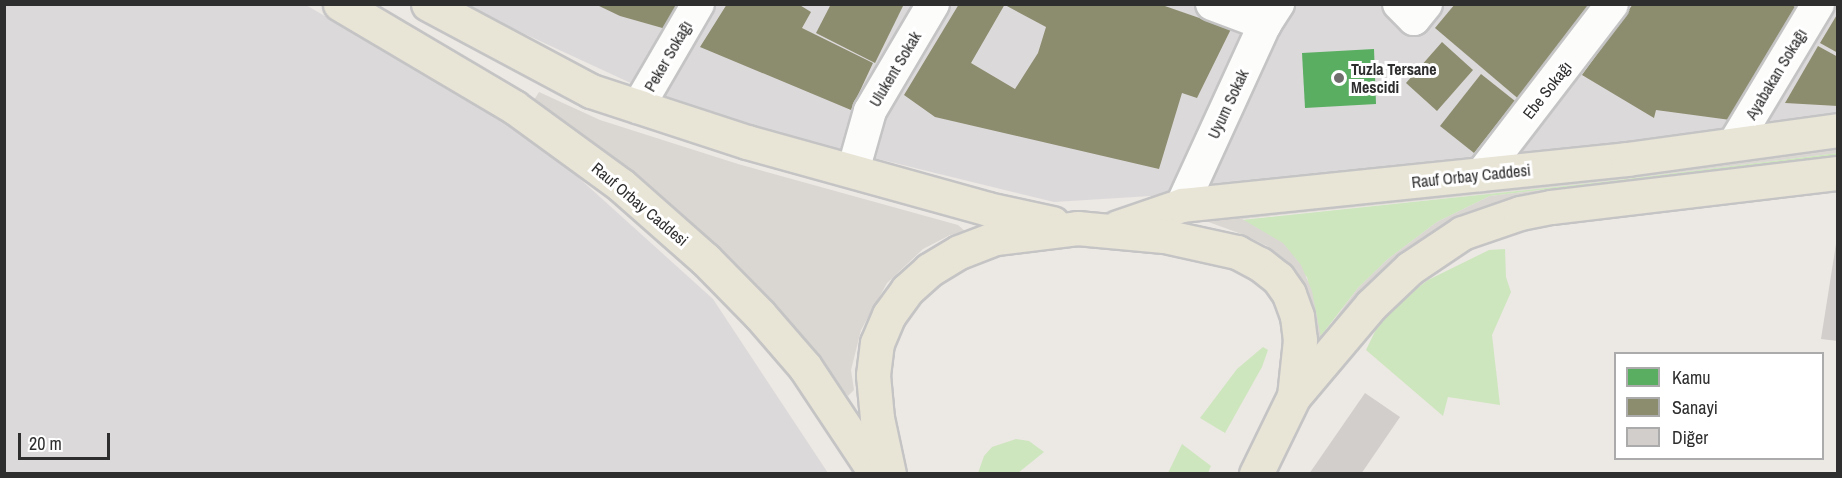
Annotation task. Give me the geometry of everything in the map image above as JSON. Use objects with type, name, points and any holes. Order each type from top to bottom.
[{"type":"main road","name":"Rauf Orbay Caddesi","points":[[340,4],[514,107],[621,185],[705,259],[760,315],[805,367],[876,474]]},
{"type":"main road","name":"Rauf Orbay Caddesi","points":[[440,8],[591,91],[747,142],[988,209],[1092,229],[1164,236],[1209,244],[1237,252],[1260,264],[1278,278],[1289,294],[1299,332],[1299,365],[1294,396]]},
{"type":"main road","name":"Rauf Orbay Caddesi","points":[[889,474],[877,418],[873,375],[877,343],[889,315],[907,290],[929,270],[959,252],[996,238],[1092,229],[1182,205],[1481,175],[1838,130]]},
{"type":"main road","name":"Rauf Orbay Caddesi","points":[[1256,474],[1294,396],[1371,305],[1410,268],[1462,233],[1509,217],[1551,207],[1838,173]]},
{"type":"street","name":"Peker Sokağı","points":[[638,107],[698,4]]},
{"type":"street","name":"Ulukent Sokak","points":[[853,171],[870,111],[933,4]]},
{"type":"street","points":[[1212,4],[1271,14]]},
{"type":"street","name":"Ebe Sokağı","points":[[1481,175],[1612,4]]},
{"type":"street","name":"Ayabakan Sokağı","points":[[1734,144],[1818,4]]},
{"type":"street","name":"Uyum Sokak","points":[[1182,205],[1271,14]]},
{"type":"shaded area","points":[[4,5],[306,5],[538,141],[713,299],[828,473],[5,473]]},
{"type":"shaded area","points":[[462,5],[1837,5],[1837,117],[1215,192],[1054,202],[760,130],[635,85]]},
{"type":"shaded area","points":[[539,92],[600,120],[738,164],[958,225],[966,232],[950,235],[923,249],[887,283],[861,330],[851,370],[854,390],[848,396],[796,339],[750,280],[683,216],[636,175],[531,105]]},
{"type":"shaded area","points":[[1837,147],[1837,153],[1601,182],[1242,219],[1283,243],[1301,265],[1312,291],[1321,337],[1358,288],[1388,259],[1437,222],[1490,196],[1837,156],[1837,162],[1512,197],[1491,205],[1463,216],[1307,363],[1291,274],[1280,259],[1267,246],[1247,236],[1192,216]]},
{"type":"green space","points":[[1837,153],[1837,156],[1490,196],[1437,222],[1388,259],[1358,288],[1320,337],[1307,277],[1241,220],[1601,182]]},
{"type":"green space","points":[[1505,249],[1506,277],[1511,292],[1492,335],[1500,405],[1448,397],[1443,416],[1366,350],[1384,313],[1428,280],[1489,250]]},
{"type":"green space","points":[[1263,347],[1268,350],[1262,367],[1225,433],[1200,418],[1237,369]]},
{"type":"green space","points":[[1016,439],[1029,441],[1044,452],[1018,473],[978,473],[984,456],[992,447]]},
{"type":"green space","points":[[1182,444],[1211,466],[1208,473],[1168,473]]},
{"type":"building: Kamu","name":"Tuzla Tersane Mescidi","points":[[1374,49],[1376,104],[1305,108],[1302,53]]},
{"type":"building: Sanayi","points":[[727,4],[798,4],[811,12],[802,28],[873,63],[851,110],[700,47]]},
{"type":"building: Sanayi","points":[[831,4],[904,4],[875,63],[816,33]]},
{"type":"building: Sanayi","points":[[959,4],[1005,4],[971,63],[1015,89],[1038,53],[1046,27],[1005,5],[1162,5],[1231,29],[1197,98],[1182,93],[1159,169],[935,117],[904,95]]},
{"type":"building: Sanayi","points":[[1455,4],[1597,4],[1521,101],[1435,28]]},
{"type":"building: Sanayi","points":[[1633,4],[1790,4],[1802,11],[1738,121],[1656,110],[1654,118],[1582,75]]},
{"type":"building: Sanayi","points":[[597,5],[688,5],[673,31],[620,16]]},
{"type":"building: Sanayi","points":[[1838,13],[1838,53],[1820,43]]},
{"type":"building: Sanayi","points":[[1442,42],[1473,70],[1437,111],[1406,83]]},
{"type":"building: Sanayi","points":[[1818,46],[1838,57],[1838,106],[1785,103]]},
{"type":"building: Sanayi","points":[[1481,74],[1515,101],[1474,153],[1440,126]]},
{"type":"building: Diğer","points":[[1836,244],[1838,244],[1838,341],[1821,339]]},
{"type":"building: Diğer","points":[[1365,393],[1400,417],[1361,474],[1309,474]]},
{"type":"place","name":"Tuzla Tersane Mescidi","points":[[1339,78]]}]
